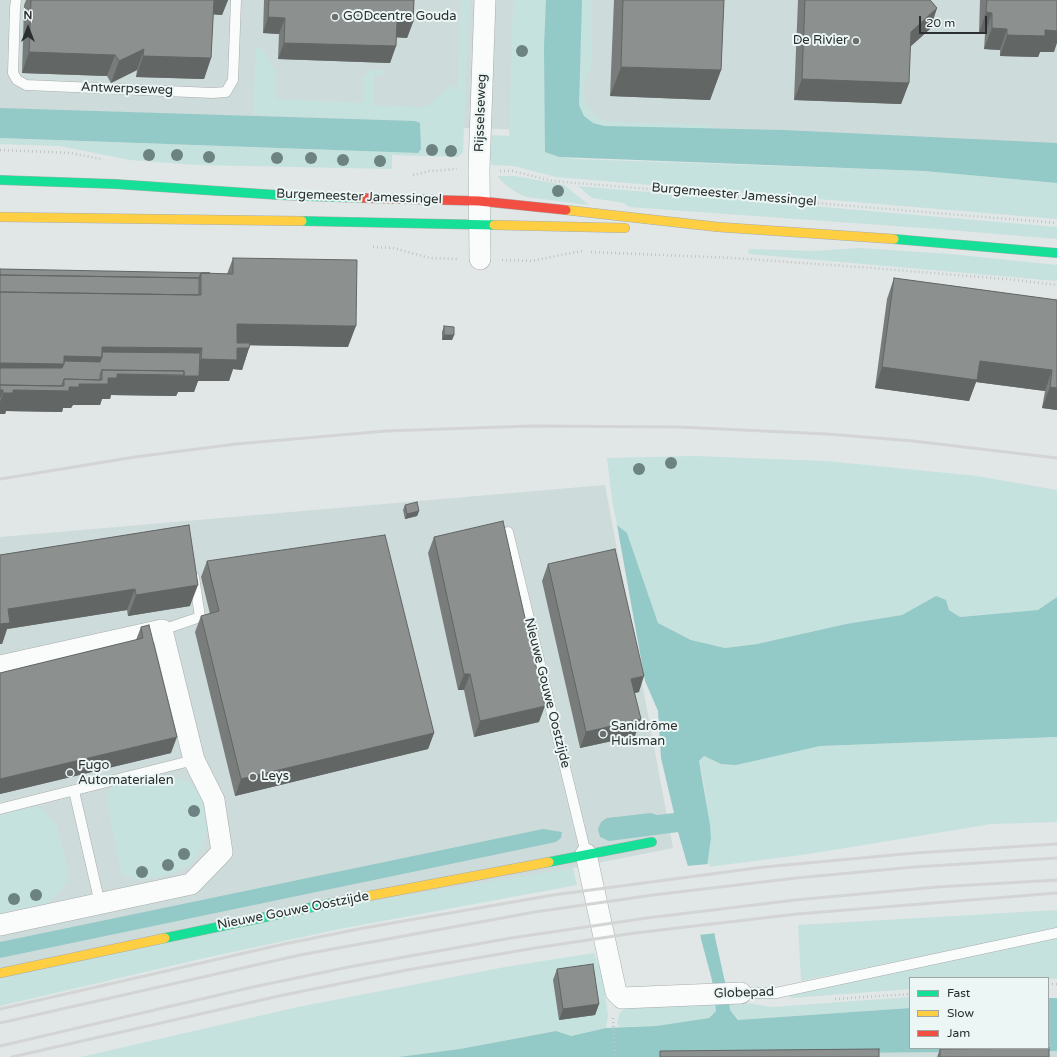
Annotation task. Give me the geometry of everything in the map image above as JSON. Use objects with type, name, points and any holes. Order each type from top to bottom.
[{"type":"main road","name":"Burgemeester Jamessingel","points":[[0,180],[115,184],[278,195],[480,201],[718,227],[855,236],[1057,253]]},
{"type":"main road","name":"Burgemeester Jamessingel","points":[[0,217],[192,219],[579,228],[718,227]]},
{"type":"main road","name":"Nieuwe Gouwe Oostzijde","points":[[0,972],[296,910],[652,842]]},
{"type":"street","name":"Rijsselseweg","points":[[480,259],[479,169],[485,0]]},
{"type":"street","points":[[0,666],[162,630],[194,760],[214,800],[222,852],[191,884],[0,925]]},
{"type":"street","name":"Globepad","points":[[586,854],[616,992],[622,998],[737,993]]},
{"type":"lane","name":"Antwerpseweg","points":[[16,0],[13,73],[17,80],[26,85],[213,93],[226,92],[233,80],[236,0]]},
{"type":"lane","name":"Nieuwe Gouwe Oostzijde","points":[[508,532],[586,854]]},
{"type":"lane","points":[[162,630],[200,617],[192,566]]},
{"type":"lane","points":[[0,809],[194,760]]},
{"type":"lane","points":[[74,791],[100,904]]},
{"type":"lane","name":"Globepad","points":[[737,993],[776,993],[1057,933]]},
{"type":"path","name":"Burgemeester Jamessingel","points":[[412,175],[430,170],[479,169],[513,171],[552,181],[1057,223]]},
{"type":"path","points":[[480,259],[531,261],[581,251],[733,258],[880,268],[1016,280],[1057,286]]},
{"type":"path","points":[[613,1024],[614,1057]]},
{"type":"shaded area","points":[[0,0],[1057,0],[1057,144],[464,128],[0,120]]},
{"type":"shaded area","points":[[461,0],[469,0],[463,152],[458,157],[392,155],[392,169],[196,165],[130,160],[60,146],[0,144],[0,138],[418,153],[415,121],[253,115],[256,48],[263,49],[276,73],[275,99],[363,103],[364,76],[372,70],[384,70],[384,75],[374,75],[373,105],[426,107],[452,83],[452,89],[458,90]]},
{"type":"shaded area","points":[[513,0],[546,0],[544,47],[546,152],[559,157],[576,159],[924,171],[1057,183],[1057,219],[556,177],[514,166],[492,165],[489,154],[490,135],[509,136]]},
{"type":"shaded area","points":[[582,0],[592,0],[592,63],[583,89],[585,101],[594,115],[609,122],[710,125],[715,129],[604,126],[593,123],[584,116],[579,105]]},
{"type":"shaded area","points":[[498,176],[515,176],[564,185],[589,205],[526,197],[514,191],[501,181]]},
{"type":"shaded area","points":[[578,186],[1057,227],[1057,239],[629,207],[624,203],[592,198]]},
{"type":"shaded area","points":[[859,248],[950,254],[1057,265],[1057,281],[749,254],[748,252],[749,249],[816,251]]},
{"type":"shaded area","points":[[694,456],[826,461],[977,476],[1057,490],[1057,597],[1038,610],[960,617],[949,610],[936,596],[902,615],[846,624],[757,644],[725,648],[691,640],[658,623],[627,533],[617,525],[607,458]]},
{"type":"shaded area","points":[[605,485],[673,848],[0,982],[0,537]]},
{"type":"shaded area","points":[[1057,737],[1057,822],[991,824],[809,854],[707,867],[711,838],[704,785],[699,761],[704,756],[721,764],[820,746]]},
{"type":"shaded area","points":[[165,775],[191,783],[204,798],[210,821],[204,845],[191,865],[174,873],[155,878],[134,880],[121,873],[108,808],[108,795],[112,785],[148,776]]},
{"type":"shaded area","points":[[30,806],[40,808],[57,826],[68,869],[67,881],[57,895],[47,904],[0,913],[0,813]]},
{"type":"shaded area","points":[[573,868],[577,885],[345,928],[205,958],[0,1006],[0,979],[285,915]]},
{"type":"shaded area","points":[[1057,910],[1057,929],[801,981],[798,925]]},
{"type":"shaded area","points":[[1057,938],[1057,979],[1049,979],[1049,977],[909,977],[909,989],[792,998],[788,995]]},
{"type":"shaded area","points":[[594,953],[602,973],[608,1015],[606,1028],[571,1036],[556,1031],[460,1049],[398,1057],[81,1057],[298,1007],[505,967]]},
{"type":"shaded area","points":[[739,997],[747,1003],[772,1007],[909,997],[909,1008],[739,1020],[730,1010],[729,1000]]},
{"type":"shaded area","points":[[715,1000],[716,1011],[709,1018],[656,1026],[619,1027],[617,1023],[620,1013],[624,1008]]},
{"type":"shaded area","points":[[1057,1051],[1057,1057],[854,1057],[854,1053]]},
{"type":"water","points":[[546,0],[582,0],[579,105],[584,116],[593,123],[604,126],[783,130],[1057,143],[1057,183],[924,171],[559,157],[545,152],[544,47]]},
{"type":"water","points":[[0,108],[415,121],[420,123],[421,149],[418,153],[0,138]]},
{"type":"water","points":[[617,525],[627,533],[658,623],[691,640],[725,648],[757,644],[846,624],[902,615],[936,596],[946,600],[949,610],[960,617],[1038,610],[1057,597],[1057,737],[820,746],[736,765],[721,764],[704,756],[699,761],[710,825],[711,838],[707,867],[715,937],[730,1010],[738,1020],[909,1008],[909,1049],[1049,1049],[1049,998],[1057,998],[1057,1051],[854,1053],[854,1057],[398,1057],[460,1049],[556,1031],[571,1036],[606,1028],[656,1026],[709,1018],[716,1011],[712,980],[701,939],[689,870],[678,832],[609,841],[600,837],[598,829],[601,822],[607,818],[651,813],[657,815],[674,813],[661,758],[658,711],[645,681]]},
{"type":"water","points":[[543,829],[562,832],[561,838],[556,842],[0,958],[0,942]]},
{"type":"pier","points":[[709,864],[717,933],[698,935],[686,866]]},
{"type":"building","points":[[31,0],[214,0],[211,58],[143,56],[144,49],[119,61],[115,55],[29,52]]},
{"type":"building","name":"GODcentre Gouda","points":[[269,0],[414,0],[413,22],[397,21],[396,46],[284,43],[285,18],[268,17]]},
{"type":"building","points":[[623,0],[724,0],[721,70],[621,67]]},
{"type":"building","name":"De Rivier","points":[[805,0],[930,0],[937,8],[911,32],[909,83],[802,79]]},
{"type":"building","points":[[987,0],[1057,0],[1057,31],[1045,30],[1045,36],[1007,35],[1007,29],[992,28],[992,13],[986,12]]},
{"type":"building","points":[[233,258],[357,260],[356,326],[237,324],[237,343],[250,343],[249,348],[237,348],[237,360],[201,359],[202,348],[102,347],[102,357],[64,356],[64,364],[0,363],[0,292],[201,295],[201,273],[233,274]]},
{"type":"building","points":[[0,269],[210,273],[201,273],[199,278],[0,275]]},
{"type":"building","points":[[0,275],[199,278],[199,295],[0,292]]},
{"type":"building","points":[[894,278],[1057,300],[1057,388],[1050,387],[1052,370],[980,361],[977,380],[882,367]]},
{"type":"building","points":[[444,326],[454,327],[454,335],[444,335]]},
{"type":"building","points":[[102,352],[200,353],[199,376],[184,376],[184,371],[102,370],[100,380],[64,379],[62,386],[0,385],[0,368],[62,368],[64,361],[100,362]]},
{"type":"building","points":[[102,370],[184,371],[184,375],[117,374],[117,378],[108,378],[108,384],[79,384],[79,387],[69,387],[69,391],[13,390],[13,393],[3,393],[3,390],[0,390],[0,385],[64,386],[64,379],[102,380]]},
{"type":"building","points":[[417,502],[419,511],[407,514],[405,505]]},
{"type":"building","points":[[503,521],[545,706],[480,721],[470,674],[464,674],[434,537]]},
{"type":"building","points":[[189,525],[198,585],[136,595],[135,589],[8,609],[10,623],[0,624],[0,555]]},
{"type":"building","points":[[385,535],[434,733],[241,779],[201,616],[219,611],[207,561]]},
{"type":"building","points":[[615,549],[644,676],[631,679],[641,719],[586,732],[548,564]]},
{"type":"building","points":[[149,625],[177,737],[0,779],[0,673],[143,638],[141,627]]},
{"type":"building","points":[[593,964],[599,1004],[563,1009],[557,969]]},
{"type":"building","points":[[879,1049],[879,1057],[660,1057],[660,1051]]},
{"type":"building","points":[[940,1049],[1049,1049],[1049,1057],[940,1057]]},
{"type":"railway","points":[[0,479],[135,457],[236,444],[386,431],[531,426],[679,427],[827,434],[913,441],[1057,458]]},
{"type":"railway","points":[[0,1009],[284,944],[364,928],[553,895],[764,867],[915,853],[1057,844]]},
{"type":"railway","points":[[0,1023],[300,955],[535,912],[653,895],[796,878],[914,867],[1057,858]]},
{"type":"railway","points":[[0,1046],[253,987],[354,966],[511,938],[647,918],[795,900],[937,887],[1057,880]]},
{"type":"railway","points":[[12,1057],[279,996],[407,970],[535,948],[635,933],[797,914],[1057,893]]},
{"type":"traffic: fast","points":[[0,180],[115,184],[278,195],[363,198]]},
{"type":"traffic: fast","points":[[302,221],[494,225]]},
{"type":"traffic: fast","points":[[894,239],[1057,253]]},
{"type":"traffic: fast","points":[[549,862],[652,842]]},
{"type":"traffic: fast","points":[[165,938],[342,901]]},
{"type":"traffic: slow","points":[[566,210],[718,227],[894,239]]},
{"type":"traffic: slow","points":[[0,217],[302,221]]},
{"type":"traffic: slow","points":[[494,225],[625,228]]},
{"type":"traffic: slow","points":[[342,901],[549,862]]},
{"type":"traffic: slow","points":[[0,973],[165,938]]},
{"type":"traffic: jam","points":[[363,198],[479,201],[566,210]]},
{"type":"place","name":"GODcentre Gouda","points":[[335,17]]},
{"type":"place","name":"De Rivier","points":[[856,41]]},
{"type":"place","name":"Sanidrõme Huisman","points":[[603,734]]},
{"type":"place","name":"Fugo Automaterialen","points":[[70,773]]},
{"type":"place","name":"Leys","points":[[253,777]]}]
